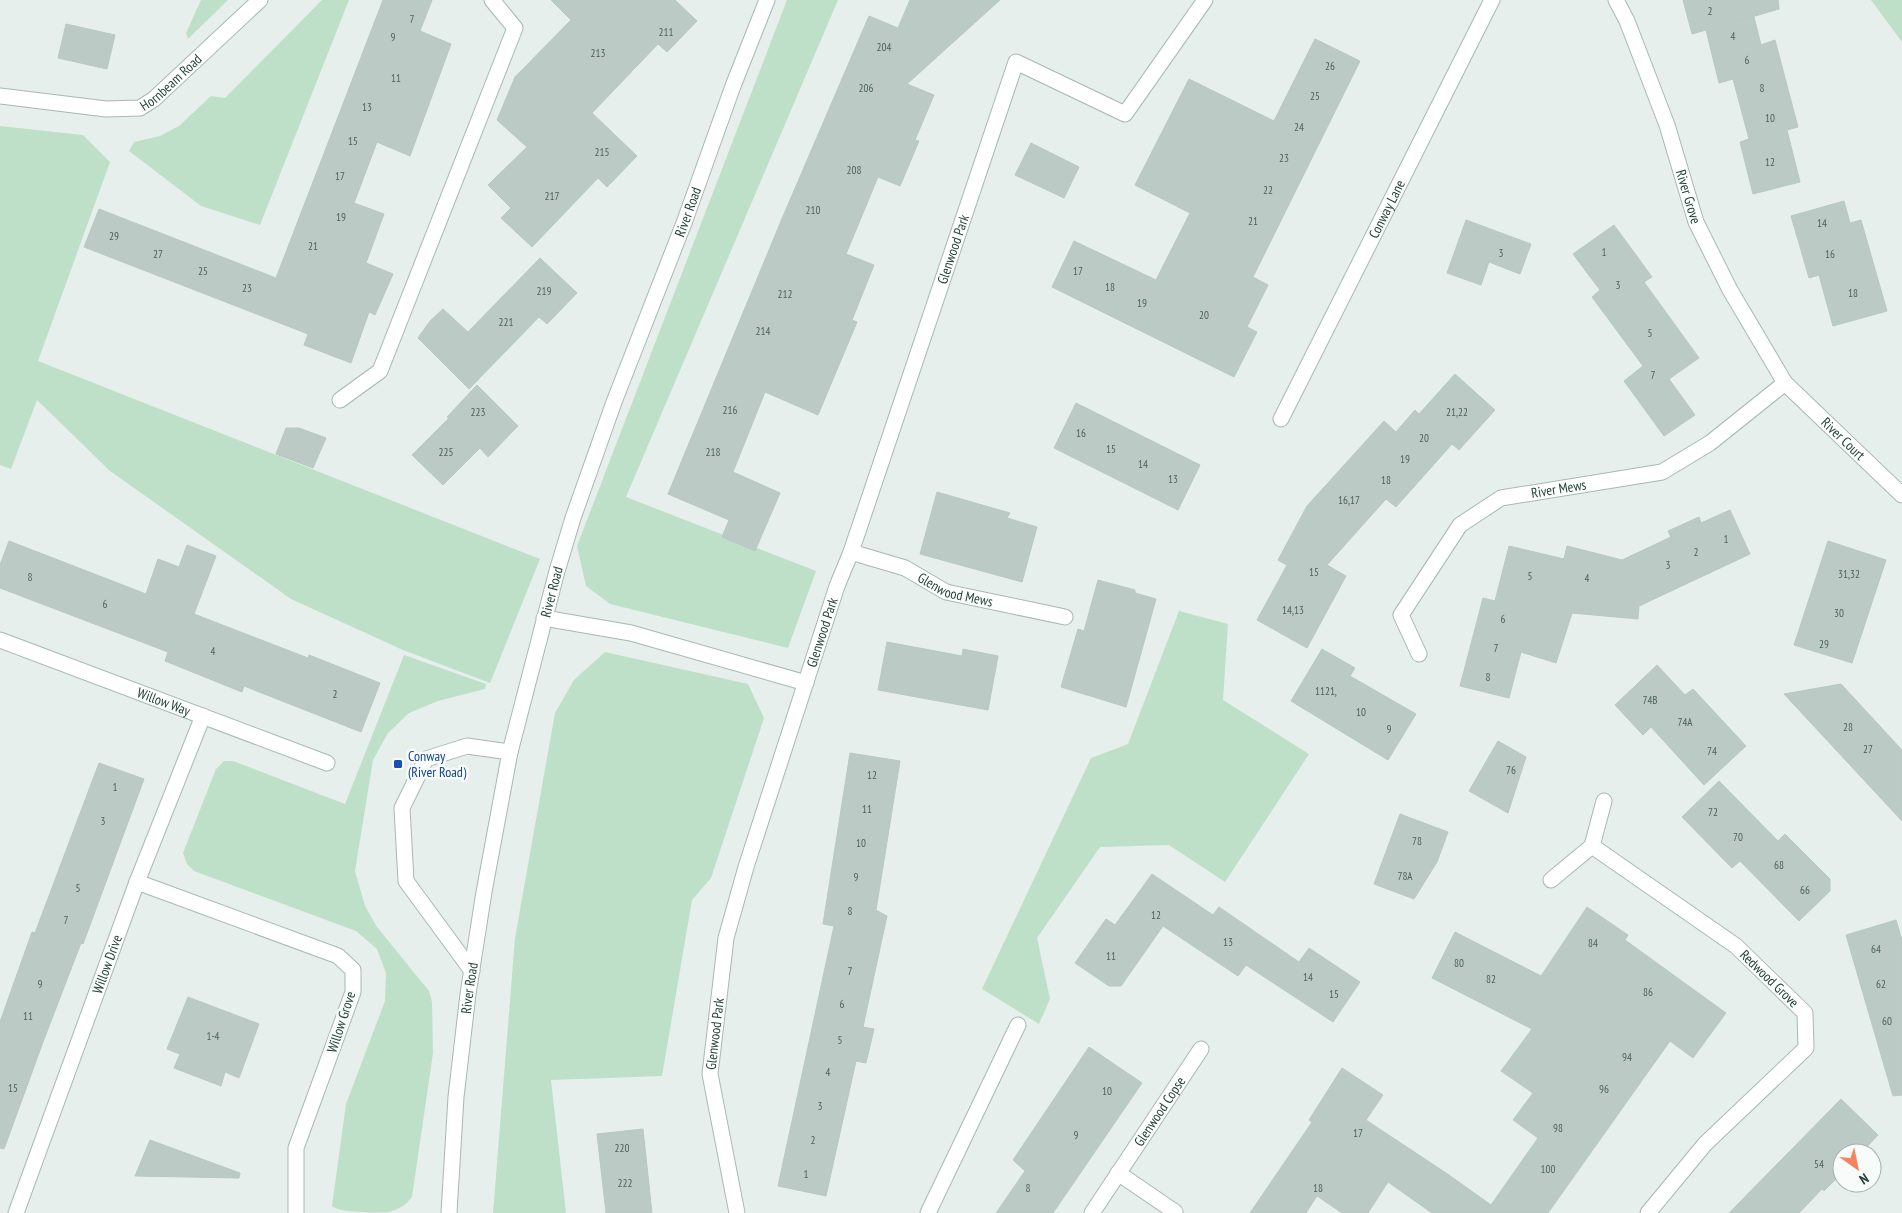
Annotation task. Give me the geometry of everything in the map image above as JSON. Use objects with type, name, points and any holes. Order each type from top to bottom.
[{"type":"street","name":"Hornbeam Road","points":[[0,96],[106,109],[140,108],[154,99],[260,0]]},
{"type":"street","points":[[340,400],[380,371],[515,28],[492,0]]},
{"type":"street","name":"River Road","points":[[449,1213],[456,1097],[472,971],[510,752],[544,618],[573,518],[684,223],[733,86],[767,0]]},
{"type":"street","name":"Glenwood Park","points":[[737,1213],[710,1074],[726,938],[746,868],[837,586],[851,552],[1016,62],[1125,114],[1205,0]]},
{"type":"street","name":"Conway Lane","points":[[1281,419],[1492,0]]},
{"type":"street","name":"River Grove","points":[[1616,0],[1667,125],[1696,222],[1730,290],[1785,383]]},
{"type":"street","name":"River Court","points":[[1785,383],[1902,495]]},
{"type":"street","name":"River Mews","points":[[1419,654],[1401,615],[1460,525],[1501,498],[1662,472],[1710,443],[1785,383]]},
{"type":"street","name":"Glenwood Mews","points":[[851,552],[904,568],[946,592],[1065,617]]},
{"type":"street","name":"Glenwood Park","points":[[544,618],[631,633],[806,683]]},
{"type":"street","name":"Willow Way","points":[[0,640],[327,762]]},
{"type":"street","name":"Willow Drive","points":[[16,1213],[137,882],[203,716]]},
{"type":"street","points":[[472,971],[406,881],[402,808],[426,759],[467,746],[510,752]]},
{"type":"street","points":[[1551,880],[1592,846],[1604,801]]},
{"type":"street","name":"Redwood Grove","points":[[1592,846],[1736,946],[1805,1014],[1806,1048],[1705,1144],[1648,1213]]},
{"type":"street","name":"Willow Grove","points":[[137,882],[338,956],[353,970],[353,992],[296,1148],[296,1213]]},
{"type":"street","points":[[928,1213],[1018,1025]]},
{"type":"street","name":"Glenwood Copse","points":[[1092,1213],[1201,1049]]},
{"type":"street","points":[[1118,1173],[1175,1212]]},
{"type":"green space","points":[[201,0],[228,0],[188,39],[186,33]]},
{"type":"green space","points":[[322,0],[349,0],[260,225],[201,206],[129,151],[134,142],[160,136],[179,126],[211,96],[225,98]]},
{"type":"green space","points":[[787,0],[838,0],[626,497],[816,571],[788,648],[610,604],[586,586],[577,546]]},
{"type":"green space","points":[[1871,0],[1902,0],[1902,42]]},
{"type":"green space","points":[[0,126],[83,135],[110,162],[38,361],[540,559],[490,683],[403,650],[291,599],[110,471],[37,400],[11,469],[0,465]]},
{"type":"green space","points":[[1179,611],[1228,624],[1223,700],[1309,754],[1225,882],[1169,845],[1100,847],[1037,938],[1050,999],[1039,1024],[982,989],[1091,758],[1128,744]]},
{"type":"green space","points":[[605,652],[748,684],[764,718],[711,878],[692,900],[662,1076],[551,1080],[566,1213],[493,1213],[515,938],[555,713],[574,680]]},
{"type":"green space","points":[[404,655],[486,684],[485,689],[438,701],[409,713],[388,733],[373,760],[355,871],[365,906],[377,927],[429,991],[432,1002],[433,1053],[412,1197],[396,1210],[389,1212],[351,1211],[332,1206],[346,1104],[385,1001],[386,973],[377,949],[356,931],[194,871],[187,864],[183,853],[216,769],[224,761],[233,761],[345,804]]},
{"type":"building","points":[[383,0],[432,0],[420,31],[451,44],[410,156],[377,142],[354,203],[384,214],[366,263],[393,274],[375,315],[369,312],[351,363],[304,345],[308,334],[84,247],[99,209],[276,278]]},
{"type":"building","points":[[551,0],[675,0],[697,21],[667,52],[658,44],[592,113],[637,156],[607,187],[598,178],[532,247],[501,218],[511,208],[488,185],[527,147],[497,120],[515,77],[571,20]]},
{"type":"building","points":[[910,0],[1000,0],[907,84],[934,95],[915,140],[919,141],[900,186],[878,177],[846,254],[874,265],[852,320],[857,322],[818,415],[765,392],[733,472],[780,493],[755,551],[722,537],[729,520],[668,494],[781,221],[869,16],[898,28]]},
{"type":"building","points":[[1683,0],[1778,0],[1779,9],[1738,21],[1754,17],[1761,45],[1775,40],[1798,127],[1787,130],[1800,182],[1753,194],[1740,142],[1749,139],[1733,79],[1719,83],[1706,30],[1692,34]]},
{"type":"building","points":[[66,24],[115,35],[107,69],[58,58]]},
{"type":"building","points":[[1315,39],[1360,61],[1253,277],[1268,285],[1247,327],[1257,332],[1234,377],[1052,287],[1074,241],[1156,280],[1190,213],[1135,185],[1189,79],[1274,121]]},
{"type":"building","points":[[1031,143],[1079,167],[1064,198],[1015,175]]},
{"type":"building","points":[[1844,201],[1850,223],[1861,220],[1887,311],[1833,326],[1819,275],[1809,278],[1791,216]]},
{"type":"building","points":[[1466,220],[1531,244],[1520,274],[1489,262],[1481,285],[1447,273]]},
{"type":"building","points":[[1614,225],[1652,277],[1644,282],[1699,358],[1669,379],[1695,415],[1664,436],[1624,381],[1643,366],[1592,297],[1600,290],[1573,254]]},
{"type":"building","points":[[540,258],[577,293],[547,324],[539,317],[469,389],[418,338],[430,321],[443,309],[468,332]]},
{"type":"building","points":[[1455,374],[1495,410],[1459,450],[1452,444],[1396,507],[1386,499],[1327,565],[1346,576],[1307,648],[1257,620],[1287,565],[1278,560],[1307,506],[1384,421],[1396,432],[1415,410],[1419,414]]},
{"type":"building","points":[[477,385],[518,426],[488,457],[480,448],[443,485],[412,455],[449,418],[447,417]]},
{"type":"building","points":[[1076,403],[1200,465],[1178,510],[1054,448]]},
{"type":"building","points":[[286,428],[299,428],[326,438],[313,468],[276,454]]},
{"type":"building","points":[[937,492],[1010,513],[1007,518],[1037,527],[1022,582],[920,554]]},
{"type":"building","points":[[1730,510],[1750,554],[1639,606],[1638,619],[1572,613],[1556,663],[1521,652],[1509,698],[1460,686],[1483,598],[1495,601],[1509,546],[1564,559],[1567,546],[1622,560],[1671,537],[1668,531],[1699,517],[1701,523]]},
{"type":"building","points":[[9,541],[146,594],[158,559],[179,567],[187,545],[216,556],[194,614],[308,658],[309,655],[380,683],[361,732],[244,686],[242,692],[165,661],[168,652],[0,588],[0,565]]},
{"type":"building","points":[[1828,541],[1886,560],[1852,663],[1794,645]]},
{"type":"building","points":[[1098,580],[1135,590],[1135,593],[1156,599],[1126,707],[1061,687],[1078,629],[1084,631]]},
{"type":"building","points":[[887,642],[962,656],[963,649],[998,656],[988,710],[878,690]]},
{"type":"building","points":[[1322,649],[1355,668],[1350,676],[1416,714],[1388,760],[1291,701]]},
{"type":"building","points":[[1657,665],[1685,695],[1693,689],[1746,746],[1704,785],[1651,727],[1643,735],[1615,705]]},
{"type":"building","points":[[1841,684],[1902,750],[1902,821],[1784,694]]},
{"type":"building","points":[[1498,741],[1526,757],[1508,813],[1469,791]]},
{"type":"building","points":[[850,753],[900,761],[876,910],[887,916],[863,1027],[874,1029],[866,1063],[856,1061],[826,1196],[778,1186],[834,926],[823,924]]},
{"type":"building","points":[[99,763],[144,779],[4,1149],[0,1148],[0,1022],[32,932],[35,933]]},
{"type":"building","points":[[1719,781],[1778,841],[1785,834],[1830,879],[1830,891],[1799,921],[1740,861],[1732,868],[1682,817]]},
{"type":"building","points":[[1400,814],[1448,832],[1437,862],[1414,899],[1374,884]]},
{"type":"building","points":[[1152,874],[1213,915],[1219,907],[1299,962],[1309,948],[1360,982],[1333,1022],[1246,965],[1238,976],[1163,926],[1121,986],[1109,986],[1075,963],[1106,919],[1115,925]]},
{"type":"building","points":[[1587,907],[1628,935],[1625,940],[1726,1013],[1693,1058],[1670,1041],[1548,1213],[1432,1213],[1388,1182],[1368,1213],[1342,1213],[1317,1196],[1306,1213],[1250,1213],[1312,1122],[1309,1120],[1342,1068],[1383,1095],[1366,1120],[1491,1205],[1538,1138],[1513,1120],[1533,1093],[1501,1071],[1532,1029],[1432,978],[1455,932],[1541,976]]},
{"type":"building","points":[[1896,920],[1902,940],[1902,1095],[1893,1096],[1846,935]]},
{"type":"building","points":[[188,997],[259,1024],[239,1078],[225,1072],[221,1086],[174,1068],[180,1054],[167,1049]]},
{"type":"building","points":[[1089,1047],[1142,1083],[1053,1213],[996,1213],[1025,1171],[1013,1160]]},
{"type":"building","points":[[1841,1099],[1878,1135],[1870,1143],[1832,1143],[1832,1183],[1824,1191],[1822,1189],[1799,1213],[1729,1213]]},
{"type":"building","points":[[643,1129],[652,1213],[606,1213],[597,1134]]},
{"type":"building","points":[[150,1140],[240,1173],[239,1178],[135,1176]]},
{"type":"place","name":"Conway (River Road)","points":[[398,764]]}]
